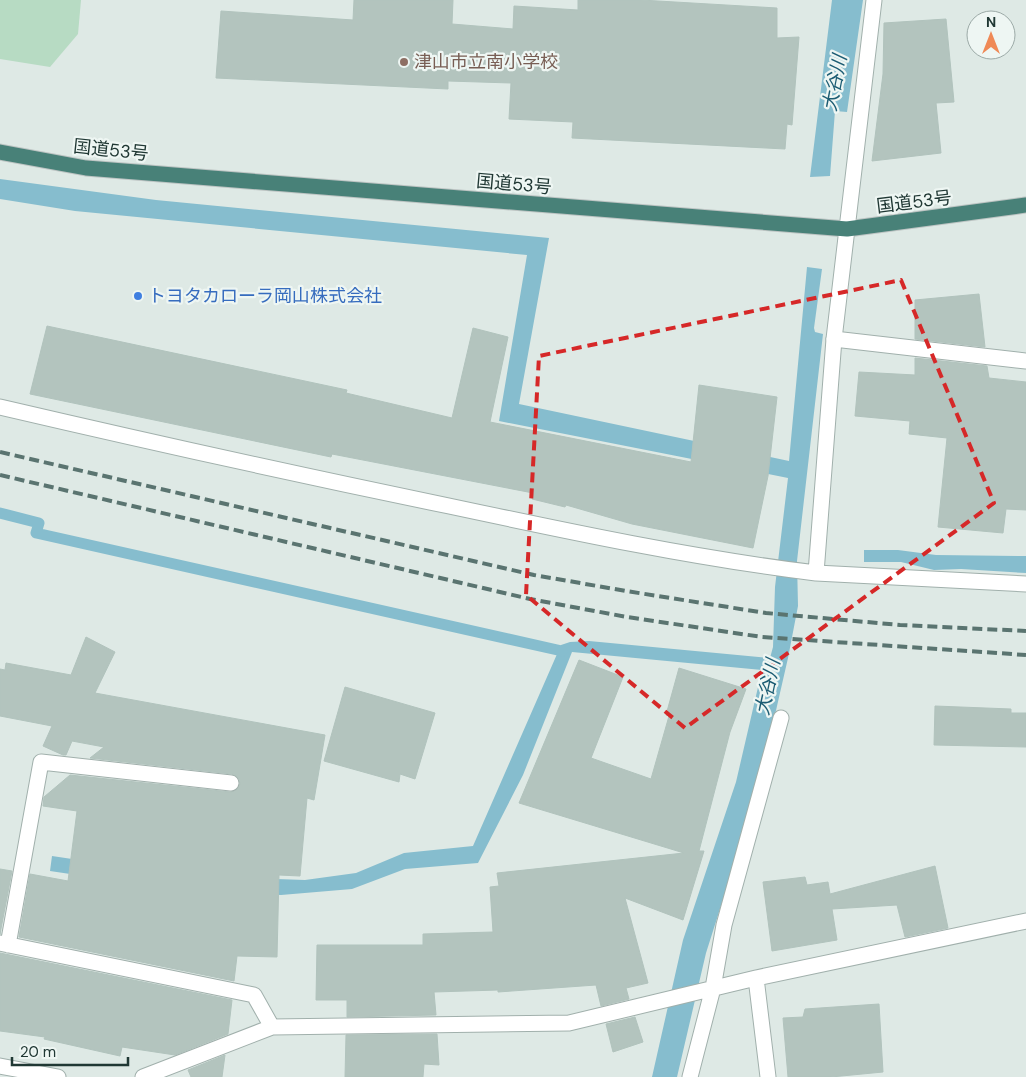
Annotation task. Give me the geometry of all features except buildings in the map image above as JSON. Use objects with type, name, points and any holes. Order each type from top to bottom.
[{"type":"highway","name":"国道53号","points":[[0,152],[86,168],[847,229],[1026,205]]},
{"type":"street","points":[[811,572],[834,339],[874,0]]},
{"type":"street","points":[[834,339],[1026,361]]},
{"type":"street","points":[[0,407],[220,458],[578,534],[771,568],[1026,584]]},
{"type":"street","points":[[690,1077],[714,988],[724,926],[781,718]]},
{"type":"street","points":[[231,783],[41,762],[4,944],[254,995],[272,1027]]},
{"type":"street","points":[[143,1077],[272,1027],[569,1024],[756,978],[1026,921]]},
{"type":"street","points":[[756,978],[768,1077]]},
{"type":"street","points":[[0,1066],[58,1077]]},
{"type":"highlighted area","points":[[901,280],[994,503],[685,728],[526,595],[539,356]]},
{"type":"green space","points":[[0,0],[81,0],[78,34],[50,67],[0,59]]},
{"type":"water","name":"大谷川","points":[[832,0],[863,0],[847,112],[835,111],[830,176],[810,177]]},
{"type":"water","name":"大谷川","points":[[0,179],[156,200],[549,238],[519,404],[789,461],[807,267],[822,269],[814,328],[815,332],[823,334],[797,561],[798,606],[758,789],[706,953],[677,1077],[652,1077],[683,940],[736,782],[762,670],[572,652],[523,775],[478,863],[405,869],[352,889],[281,895],[178,890],[50,871],[52,856],[186,876],[305,880],[356,873],[404,853],[473,846],[561,645],[570,642],[589,641],[770,658],[773,647],[775,587],[788,478],[499,421],[527,255],[75,211],[0,199]]},
{"type":"water","points":[[864,550],[898,550],[936,555],[1026,556],[1026,573],[961,569],[934,570],[901,562],[864,562]]},
{"type":"waterway","points":[[0,513],[39,523],[36,533],[562,651]]},
{"type":"railway","points":[[0,452],[534,575],[766,613],[900,625],[1026,631]]},
{"type":"railway","points":[[0,475],[530,599],[627,617],[762,637],[1026,655]]},
{"type":"place","name":"津山市立南小学校","points":[[404,62]]},
{"type":"place","name":"トヨタカローラ岡山株式会社","points":[[138,296]]}]
